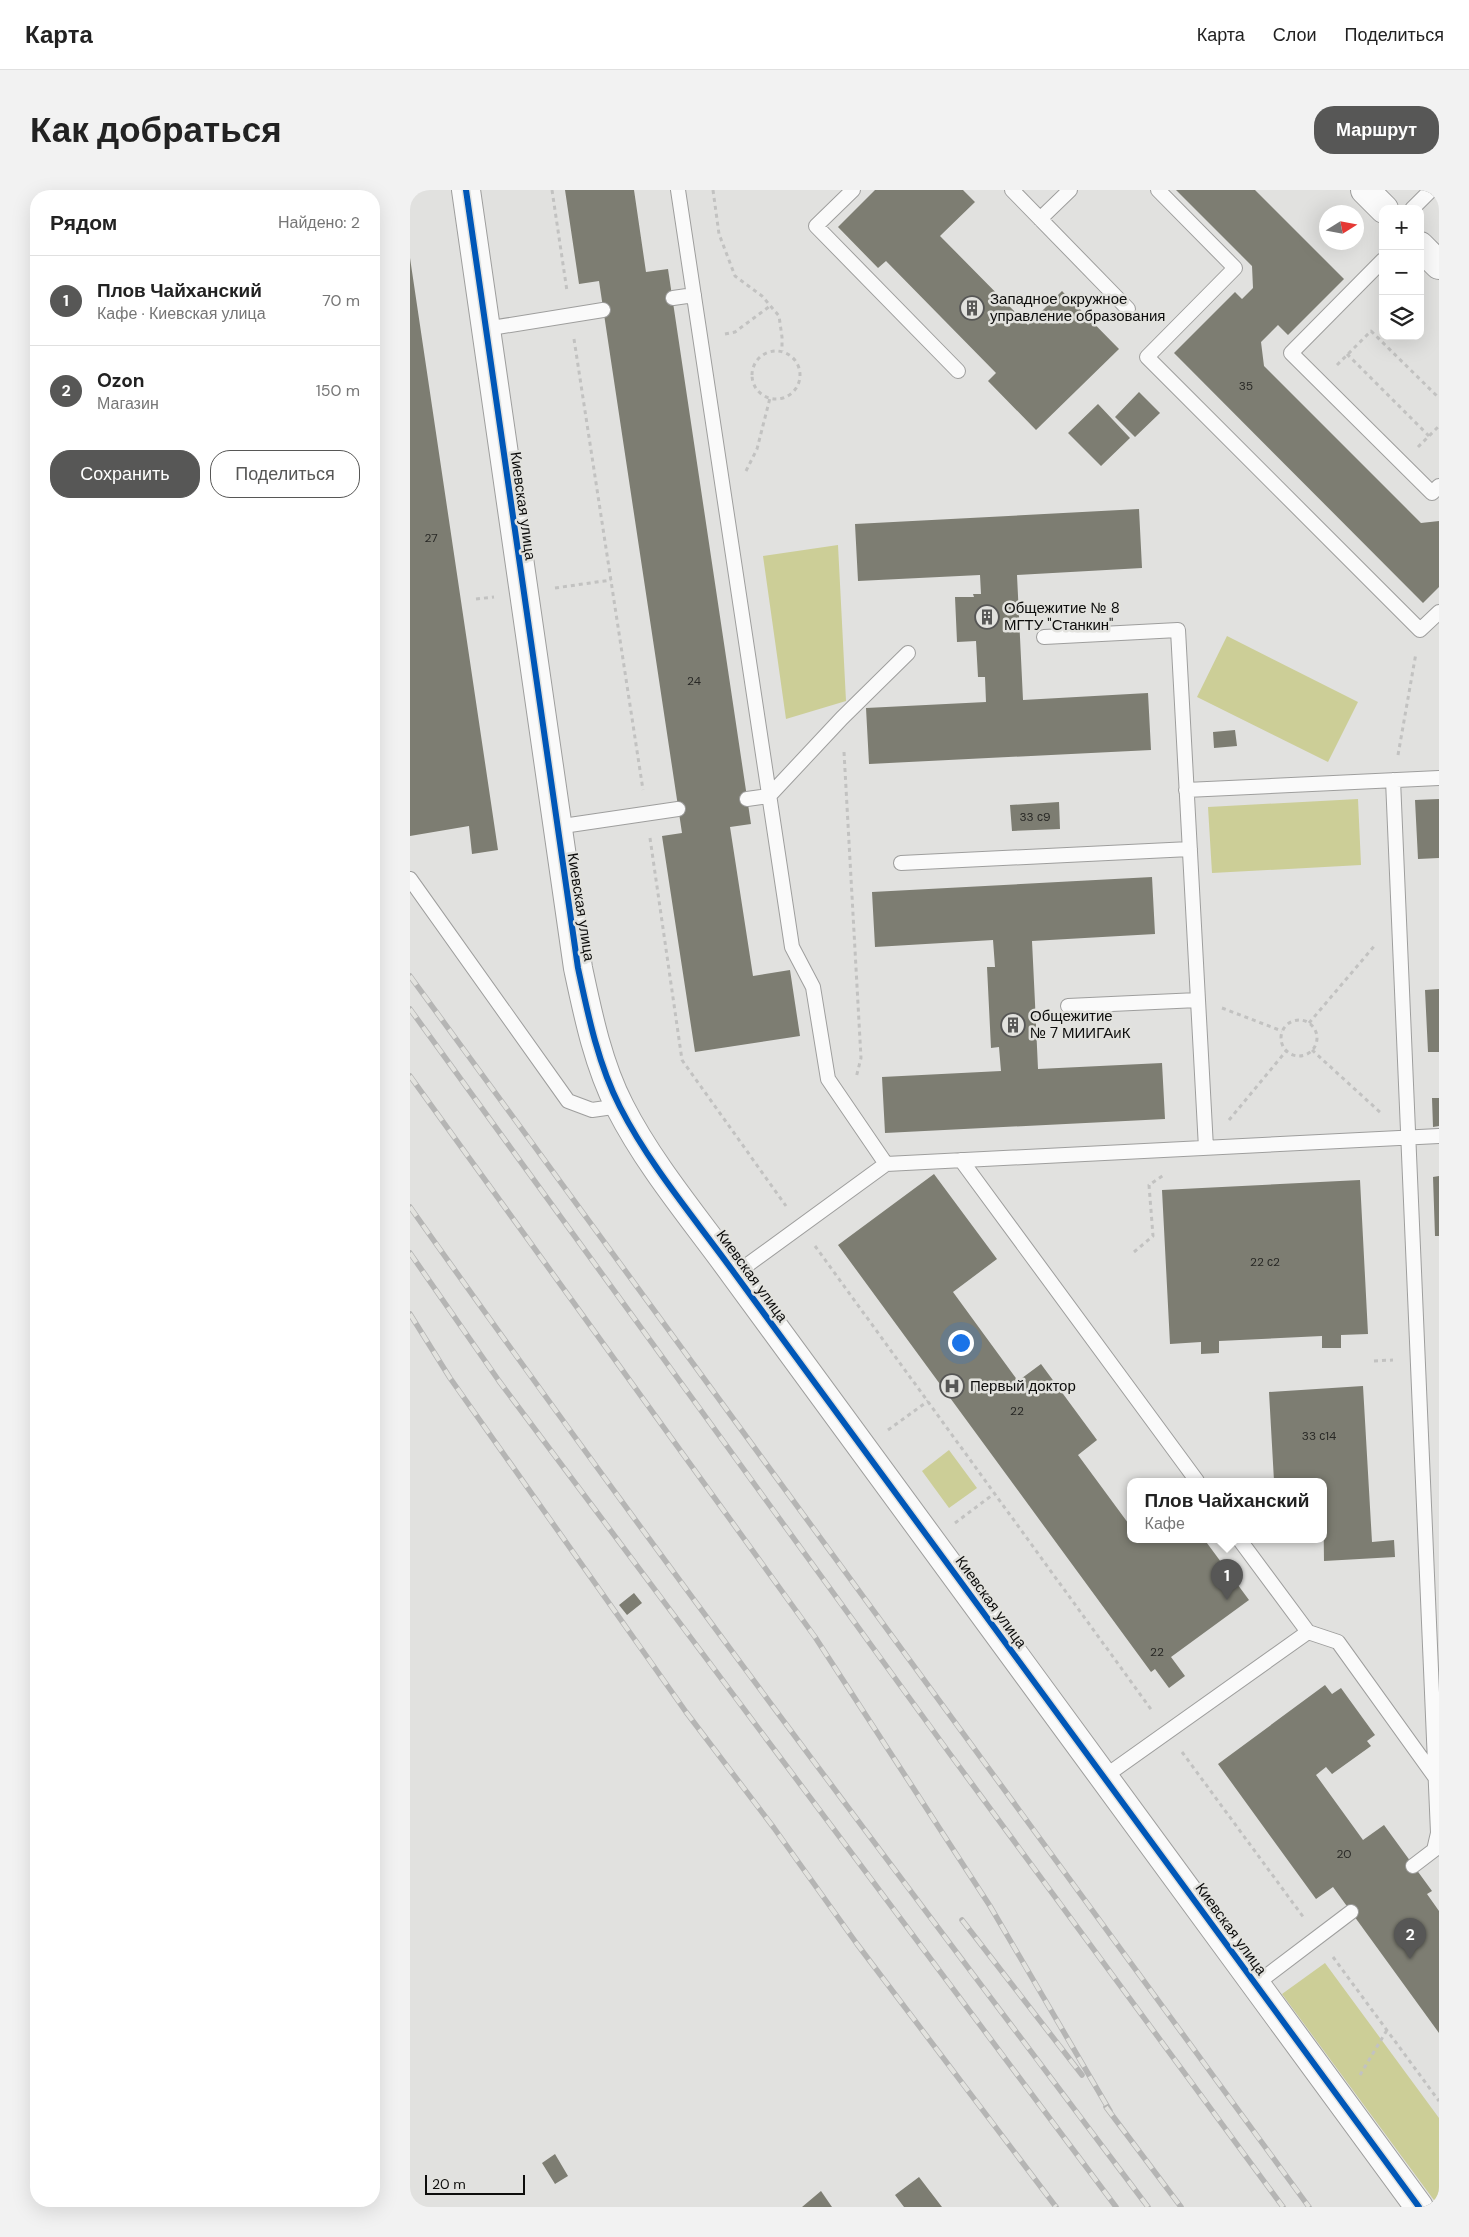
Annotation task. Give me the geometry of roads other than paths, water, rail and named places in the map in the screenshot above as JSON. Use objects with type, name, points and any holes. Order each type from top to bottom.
[{"type":"street","name":"Киевская улица","points":[[466,190],[556,827],[578,968],[590,1024],[620,1106],[644,1147],[735,1274],[1420,2207]]},
{"type":"street","points":[[1365,190],[1380,205]]},
{"type":"street","points":[[1424,250],[1439,265]]},
{"type":"lane","points":[[678,190],[792,947],[813,987],[828,1079],[886,1164]]},
{"type":"lane","points":[[853,190],[816,226],[958,371]]},
{"type":"lane","points":[[1012,190],[1128,309]]},
{"type":"lane","points":[[1040,219],[1070,190]]},
{"type":"lane","points":[[1158,190],[1235,268],[1147,357],[1420,630],[1439,612]]},
{"type":"lane","points":[[1416,205],[1431,190]]},
{"type":"lane","points":[[1379,264],[1291,352],[1432,493],[1439,486]]},
{"type":"lane","points":[[673,298],[694,295]]},
{"type":"lane","points":[[485,329],[603,310]]},
{"type":"lane","points":[[1044,637],[1178,630],[1206,1148]]},
{"type":"lane","points":[[747,799],[769,796],[842,718],[908,653]]},
{"type":"lane","points":[[1186,790],[1439,778]]},
{"type":"lane","points":[[1393,780],[1408,1138],[1432,1532],[1435,1777],[1438,1833],[1436,1853],[1413,1866]]},
{"type":"lane","points":[[556,827],[678,809]]},
{"type":"lane","points":[[901,863],[1190,849]]},
{"type":"lane","points":[[410,879],[568,1101],[592,1110],[620,1106]]},
{"type":"lane","points":[[1068,1006],[1198,1000]]},
{"type":"lane","points":[[735,1274],[886,1164],[1439,1136]]},
{"type":"lane","points":[[961,1160],[1195,1478]]},
{"type":"lane","points":[[1242,1543],[1308,1632],[1338,1642],[1435,1777]]},
{"type":"lane","points":[[1104,1777],[1308,1632]]},
{"type":"lane","points":[[1256,1984],[1351,1912]]},
{"type":"railway","points":[[410,976],[1309,2207]]},
{"type":"railway","points":[[410,1009],[950,1754],[1283,2207]]},
{"type":"railway","points":[[410,1076],[815,1637],[990,1906],[1110,2111]]},
{"type":"railway","points":[[410,1207],[683,1585],[1148,2207]]},
{"type":"railway","points":[[410,1253],[499,1381],[1116,2207]]},
{"type":"railway","points":[[410,1314],[450,1378],[686,1712],[774,1828],[857,1944],[1056,2207]]},
{"type":"railway","points":[[962,1920],[1082,2075]]},
{"type":"railway","points":[[1106,2107],[1181,2207]]},
{"type":"place","name":"Западное окружное управление образования","points":[[972,308]]},
{"type":"place","name":"Общежитие № 8 МГТУ \"Станкин\"","points":[[987,617]]},
{"type":"place","name":"Общежитие № 7 МИИГАиК","points":[[1013,1025]]},
{"type":"place","name":"Первый доктор","points":[[952,1386]]},
{"type":"place","name":"Плов Чайханский","points":[[1227,1600]]},
{"type":"place","name":"Ozon","points":[[1410,1959]]}]
